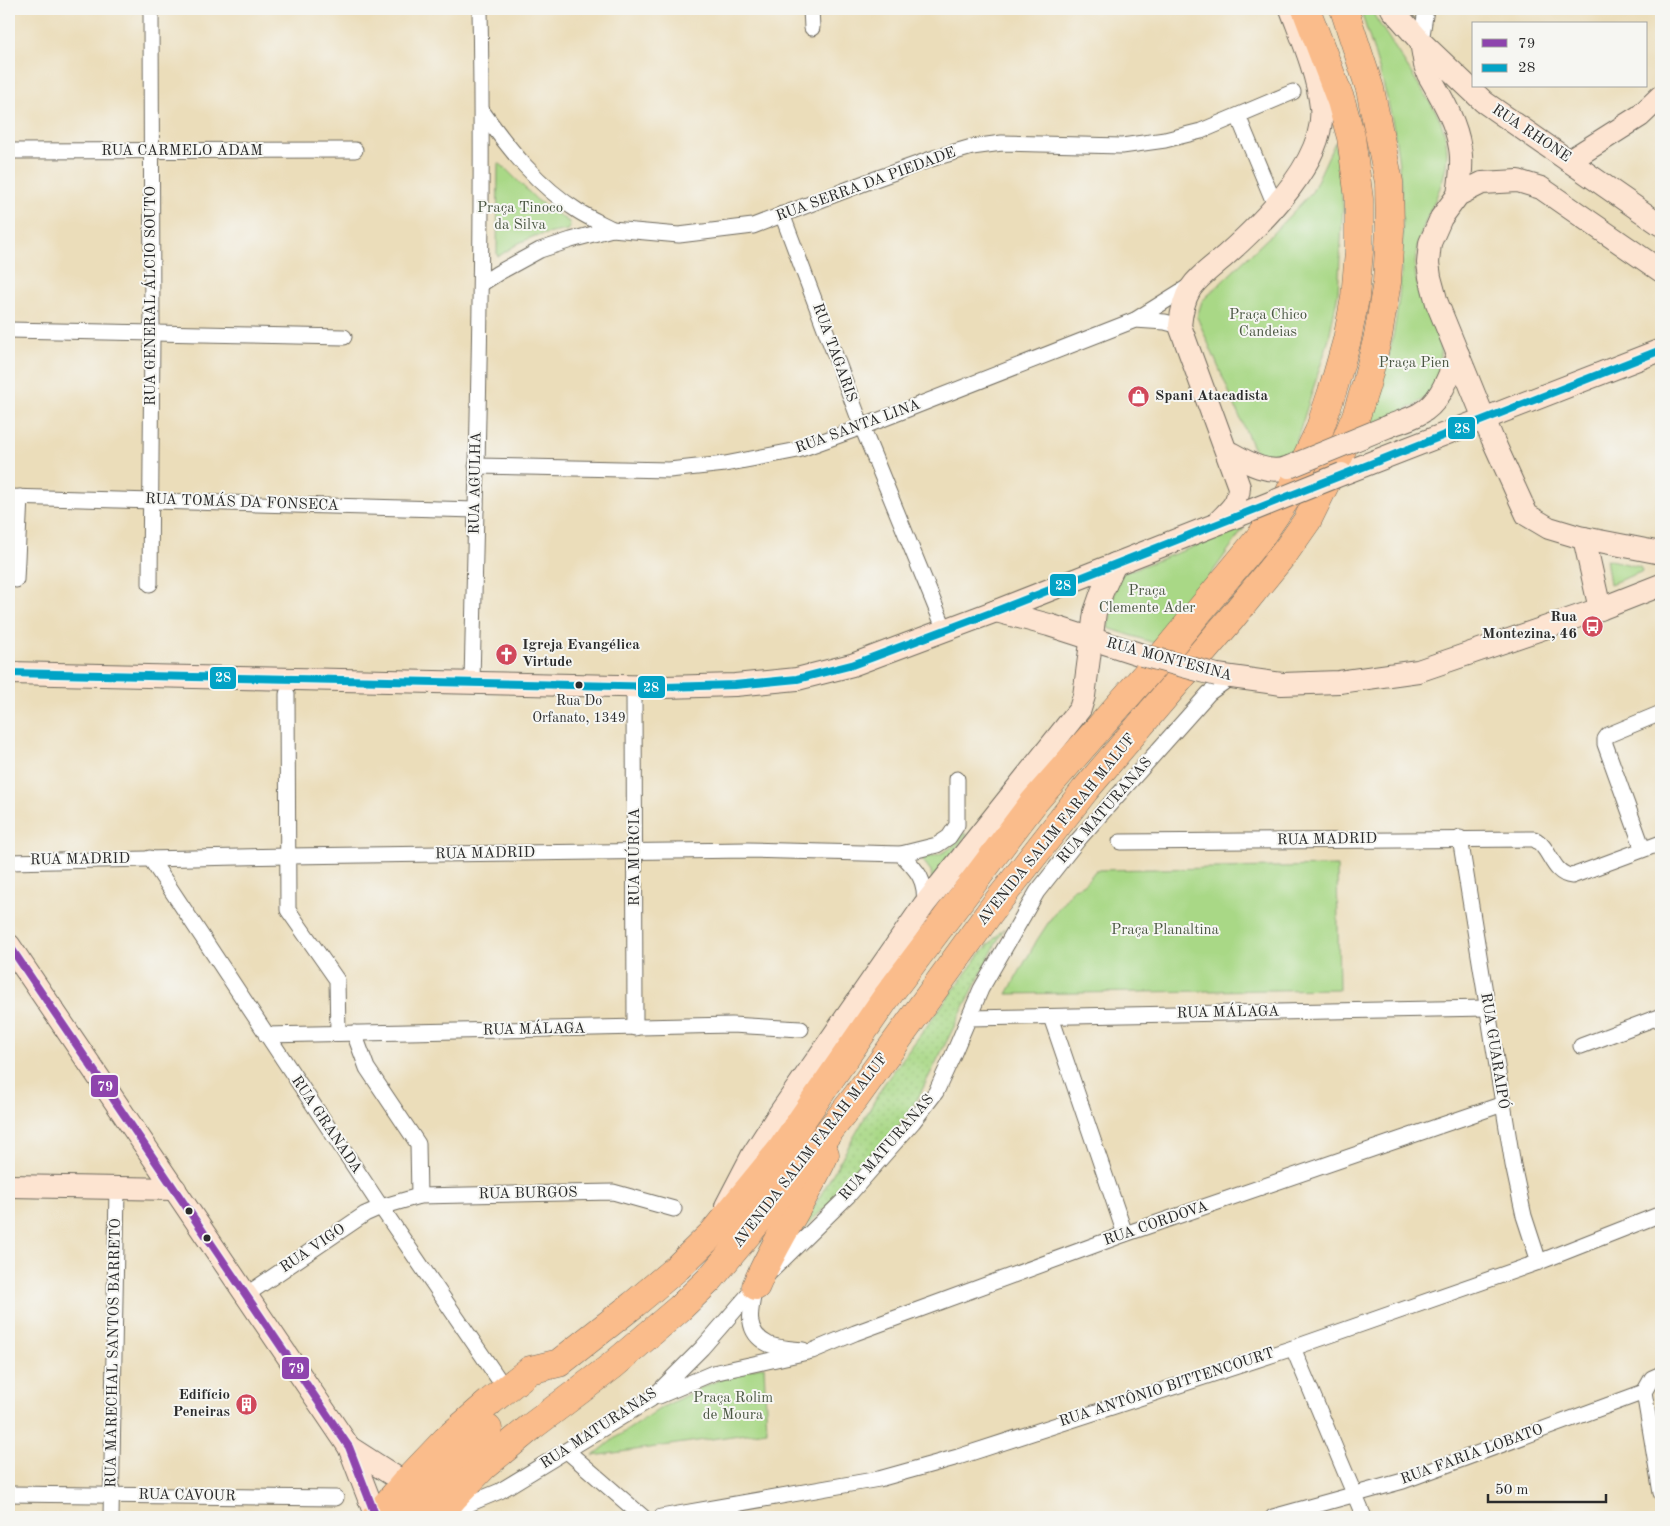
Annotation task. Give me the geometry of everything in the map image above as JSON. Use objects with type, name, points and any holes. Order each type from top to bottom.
[{"type":"highway","name":"AVENIDA SALIM FARAH MALUF","points":[[424,1508],[446,1440],[530,1370],[559,1364],[640,1299],[713,1233],[781,1150],[886,998],[1034,802],[1163,655],[1261,536],[1296,483],[1319,431],[1347,340],[1355,298],[1359,252],[1359,199],[1351,136],[1342,101],[1306,9]]},
{"type":"highway","name":"AVENIDA SALIM FARAH MALUF","points":[[376,1517],[424,1508],[455,1496],[484,1466],[531,1427],[612,1366],[710,1280],[856,1097],[995,905],[1085,790],[1230,620],[1286,551],[1307,521],[1341,452],[1356,416],[1378,336],[1387,282],[1390,230],[1389,182],[1370,89],[1344,9]]},
{"type":"highway","points":[[756,1286],[779,1237],[814,1179],[825,1154],[833,1126]]},
{"type":"highway","points":[[424,1508],[462,1451],[542,1384],[559,1364]]},
{"type":"main road","points":[[1216,524],[1235,505],[1240,487],[1180,326],[1184,301],[1192,285],[1249,235],[1299,177],[1315,146],[1321,109],[1316,77],[1291,9]]},
{"type":"main road","name":"RUA RHONE","points":[[1392,9],[1421,42],[1484,102],[1661,225]]},
{"type":"main road","points":[[1421,42],[1425,66],[1455,126],[1461,149],[1458,195]]},
{"type":"main road","points":[[1569,160],[1640,116],[1661,96]]},
{"type":"main road","points":[[1661,271],[1542,188],[1518,181],[1482,183],[1458,195],[1441,218],[1430,243],[1428,263],[1437,302],[1484,419],[1527,515],[1549,528],[1584,538],[1661,553]]},
{"type":"main road","points":[[9,673],[665,687],[735,685],[797,678],[852,665],[996,611],[1661,350]]},
{"type":"main road","points":[[1227,451],[1254,466],[1277,470],[1289,467],[1420,413],[1440,395],[1458,354]]},
{"type":"main road","points":[[1584,538],[1600,608]]},
{"type":"main road","points":[[924,905],[1080,709],[1084,696],[1095,612],[1115,564]]},
{"type":"main road","name":"RUA MONTESINA","points":[[996,611],[1142,655],[1224,676],[1282,684],[1339,682],[1418,671],[1661,585]]},
{"type":"main road","name":"AVENIDA SALIM FARAH MALUF","points":[[713,1233],[730,1196],[777,1117],[924,905]]},
{"type":"main road","points":[[9,945],[349,1447],[376,1517]]},
{"type":"main road","points":[[9,1186],[175,1190]]},
{"type":"main road","points":[[349,1447],[424,1508]]},
{"type":"street","name":"RUA GENERAL ÁLCIO SOUTO","points":[[150,584],[152,333],[151,9]]},
{"type":"street","points":[[480,9],[482,111],[481,284]]},
{"type":"street","points":[[811,9],[812,28]]},
{"type":"street","points":[[1421,42],[1426,9]]},
{"type":"street","name":"RUA SERRA DA PIEDADE","points":[[612,229],[679,235],[753,226],[900,170],[972,147],[1002,143],[1122,146],[1165,140],[1201,131],[1292,92]]},
{"type":"street","points":[[482,111],[521,163],[545,185],[577,211],[612,229]]},
{"type":"street","points":[[1238,116],[1275,205]]},
{"type":"street","name":"RUA CARMELO ADAM","points":[[9,151],[355,150]]},
{"type":"street","name":"RUA TAGARIS","points":[[782,214],[862,427],[945,630]]},
{"type":"street","points":[[481,284],[540,250],[612,229]]},
{"type":"street","name":"RUA AGULHA","points":[[472,682],[481,284]]},
{"type":"street","name":"RUA SANTA LINA","points":[[476,466],[669,470],[725,464],[798,450],[862,427],[1135,320],[1192,285]]},
{"type":"street","name":"RUA SANTA LINA","points":[[1135,320],[1154,320],[1180,326]]},
{"type":"street","points":[[9,330],[344,337]]},
{"type":"street","points":[[15,497],[16,580]]},
{"type":"street","name":"RUA TOMÁS DA FONSECA","points":[[15,497],[476,510]]},
{"type":"street","name":"RUA MATURANAS","points":[[424,1508],[500,1492],[651,1399],[702,1348],[756,1286],[848,1196],[913,1122],[936,1092],[981,989],[1002,950],[1043,884],[1078,840],[1224,676]]},
{"type":"street","name":"RUA MÚRCIA","points":[[634,686],[635,1028]]},
{"type":"street","points":[[287,694],[288,910],[337,980],[338,1033]]},
{"type":"street","points":[[1661,713],[1608,735],[1605,739],[1605,744],[1643,849],[1661,842]]},
{"type":"street","points":[[901,854],[938,845],[949,837],[956,825],[956,779]]},
{"type":"street","name":"RUA MADRID","points":[[1120,842],[1460,838],[1534,839],[1540,842],[1559,871],[1568,876],[1643,849]]},
{"type":"street","name":"RUA GUARAIPÓ","points":[[1460,838],[1513,1166],[1524,1216],[1539,1262]]},
{"type":"street","name":"RUA MADRID","points":[[9,862],[150,858],[748,850],[901,854]]},
{"type":"street","points":[[901,854],[918,870],[926,894],[924,905]]},
{"type":"street","name":"RUA GRANADA","points":[[150,858],[381,1207],[506,1390]]},
{"type":"street","name":"RUA MÁLAGA","points":[[969,1018],[1487,1008]]},
{"type":"street","points":[[1581,1046],[1661,1016]]},
{"type":"street","points":[[1051,1017],[1126,1234]]},
{"type":"street","name":"RUA MÁLAGA","points":[[266,1035],[732,1025],[801,1029]]},
{"type":"street","points":[[354,1033],[367,1068],[418,1144],[419,1196]]},
{"type":"street","name":"RUA CORDOVA","points":[[651,1399],[713,1373],[812,1351],[855,1333],[1126,1234],[1503,1104]]},
{"type":"street","name":"RUA MARECHAL SANTOS BARRETO","points":[[112,1517],[117,1189]]},
{"type":"street","name":"RUA BURGOS","points":[[381,1207],[419,1196],[613,1192],[674,1208]]},
{"type":"street","name":"RUA VIGO","points":[[246,1294],[365,1214],[381,1207]]},
{"type":"street","name":"RUA ANTÔNIO BITTENCOURT","points":[[661,1517],[879,1479],[958,1457],[1293,1348],[1539,1262],[1661,1214]]},
{"type":"street","points":[[756,1286],[751,1306],[750,1322],[754,1333],[769,1345],[812,1351]]},
{"type":"street","points":[[1293,1348],[1364,1517]]},
{"type":"street","name":"RUA FARIA LOBATO","points":[[1273,1517],[1403,1481],[1644,1392],[1652,1378],[1661,1374]]},
{"type":"street","points":[[1644,1392],[1661,1493]]},
{"type":"street","points":[[567,1451],[643,1517]]},
{"type":"street","name":"RUA CAVOUR","points":[[9,1494],[336,1498]]},
{"type":"green space","name":"Praça Pien","points":[[1360,9],[1370,9],[1437,113],[1445,136],[1447,156],[1444,174],[1418,245],[1415,266],[1420,293],[1440,346],[1441,359],[1439,371],[1433,387],[1425,398],[1410,408],[1367,426],[1391,346],[1402,265],[1403,238],[1401,183],[1391,114],[1379,68]]},
{"type":"green space","name":"Praça Chico Candeias","points":[[1335,142],[1343,206],[1338,293],[1328,342],[1293,452],[1272,458],[1263,455],[1253,448],[1197,317],[1202,301],[1272,234],[1312,192]]},
{"type":"green space","name":"Praça Tinoco da Silva","points":[[498,164],[505,168],[537,200],[569,222],[568,230],[535,236],[519,243],[499,256],[497,255]]},
{"type":"green space","name":"Praça Clemente Ader","points":[[1244,528],[1202,587],[1154,643],[1108,628],[1118,575]]},
{"type":"green space","points":[[1606,559],[1640,567],[1642,571],[1610,584]]},
{"type":"green space","points":[[964,833],[967,834],[932,880],[931,871],[921,858],[946,851]]},
{"type":"green space","name":"Praça Planaltina","points":[[1337,866],[1339,989],[1007,994],[1054,914],[1074,888],[1084,884],[1096,870]]},
{"type":"green space","points":[[1004,928],[918,1098],[899,1126],[845,1188],[799,1233],[884,1084],[980,954]]},
{"type":"green space","name":"Praça Rolim de Moura","points":[[764,1366],[767,1431],[593,1456],[615,1438],[661,1408],[733,1374]]},
{"type":"transit line","name":"28","points":[[9,673],[665,687],[735,685],[797,679],[852,665],[996,611],[1661,350]]},
{"type":"transit line","name":"79","points":[[9,945],[349,1447],[376,1517]]},
{"type":"place","name":"Spani Atacadista","points":[[1139,396]]},
{"type":"place","name":"Rua Montezina, 46","points":[[1593,626]]},
{"type":"place","name":"Igreja Evangélica Virtude","points":[[506,654]]},
{"type":"place","name":"Rua Do Orfanato, 1349","points":[[579,685]]},
{"type":"place","name":"Edifício Peneiras","points":[[246,1404]]}]
